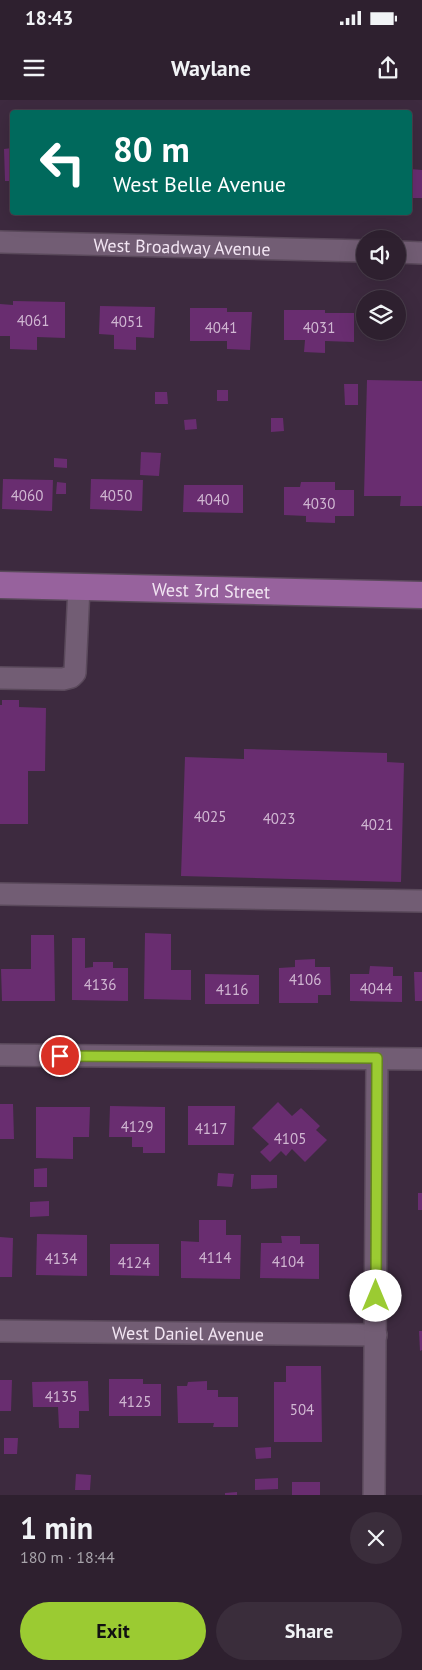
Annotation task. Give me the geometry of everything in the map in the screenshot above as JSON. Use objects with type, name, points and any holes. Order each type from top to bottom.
[{"type":"main road","name":"West 3rd Street","points":[[0,584],[422,595]]},
{"type":"street","name":"West Broadway Avenue","points":[[0,242],[356,251]]},
{"type":"street","points":[[406,252],[422,253]]},
{"type":"street","points":[[0,678],[63,679],[71,677],[75,673],[80,586]]},
{"type":"street","points":[[0,894],[422,901]]},
{"type":"street","points":[[0,1055],[422,1059]]},
{"type":"street","points":[[374,1495],[377,1058]]},
{"type":"street","name":"West Daniel Avenue","points":[[0,1331],[376,1335]]},
{"type":"building","points":[[10,148],[10,181],[5,181],[4,149]]},
{"type":"building","points":[[412,169],[422,170],[422,198],[412,198]]},
{"type":"building","points":[[13,301],[65,302],[65,338],[37,337],[37,350],[10,349],[10,336],[0,336],[0,304],[13,305]]},
{"type":"building","points":[[100,306],[155,307],[154,338],[136,337],[136,350],[114,349],[114,335],[99,334]]},
{"type":"building","points":[[190,308],[227,308],[227,312],[252,312],[250,350],[227,349],[227,341],[190,341]]},
{"type":"building","points":[[284,310],[325,310],[325,313],[354,313],[354,342],[325,341],[325,353],[304,352],[305,340],[284,340]]},
{"type":"building","points":[[367,380],[422,381],[422,506],[400,506],[401,496],[364,496]]},
{"type":"building","points":[[344,384],[358,384],[358,405],[345,405]]},
{"type":"building","points":[[217,390],[228,390],[228,401],[217,401]]},
{"type":"building","points":[[155,392],[167,392],[168,404],[155,404]]},
{"type":"building","points":[[271,418],[283,418],[284,431],[271,432]]},
{"type":"building","points":[[196,419],[197,429],[185,430],[184,420]]},
{"type":"building","points":[[141,452],[161,453],[159,476],[140,475]]},
{"type":"building","points":[[54,458],[67,459],[67,468],[54,467]]},
{"type":"building","points":[[3,479],[53,480],[52,511],[2,509]]},
{"type":"building","points":[[91,479],[143,480],[142,511],[90,509]]},
{"type":"building","points":[[57,482],[66,483],[66,494],[56,494]]},
{"type":"building","points":[[301,482],[335,482],[335,490],[354,490],[354,516],[335,516],[335,523],[306,522],[306,516],[284,515],[284,487],[300,487]]},
{"type":"building","points":[[184,485],[243,485],[243,513],[183,512]]},
{"type":"building","points":[[2,700],[19,700],[19,707],[46,708],[45,771],[28,771],[28,824],[0,824],[0,705],[2,705]]},
{"type":"building","points":[[244,749],[387,753],[387,762],[404,763],[401,882],[181,876],[185,757],[244,759]]},
{"type":"building","points":[[145,933],[171,934],[171,970],[191,970],[191,1000],[144,999]]},
{"type":"building","points":[[31,935],[54,935],[55,1001],[2,1001],[1,969],[31,969]]},
{"type":"building","points":[[72,938],[85,938],[85,968],[93,967],[93,962],[113,962],[113,968],[128,968],[128,1001],[72,1000]]},
{"type":"building","points":[[315,959],[315,967],[330,967],[331,995],[318,995],[318,1003],[279,1003],[279,968],[295,967],[295,960]]},
{"type":"building","points":[[370,966],[393,967],[393,976],[402,976],[402,1002],[350,1001],[350,974],[369,974]]},
{"type":"building","points":[[414,972],[422,972],[422,1001],[415,1001]]},
{"type":"building","points":[[205,974],[259,975],[259,1004],[205,1004]]},
{"type":"building","points":[[278,1102],[292,1116],[301,1108],[320,1126],[316,1130],[327,1140],[305,1162],[292,1149],[286,1156],[281,1151],[270,1162],[260,1152],[269,1144],[252,1128]]},
{"type":"building","points":[[0,1104],[13,1104],[14,1139],[0,1139]]},
{"type":"building","points":[[110,1106],[165,1107],[165,1153],[143,1153],[143,1147],[132,1147],[132,1137],[109,1137]]},
{"type":"building","points":[[188,1106],[235,1106],[234,1145],[188,1145]]},
{"type":"building","points":[[36,1107],[90,1107],[89,1137],[73,1137],[73,1159],[36,1158]]},
{"type":"building","points":[[47,1168],[47,1187],[34,1187],[34,1169]]},
{"type":"building","points":[[218,1173],[234,1174],[232,1187],[217,1186]]},
{"type":"building","points":[[251,1175],[277,1175],[277,1188],[251,1189]]},
{"type":"building","points":[[418,1193],[422,1193],[422,1210],[418,1210]]},
{"type":"building","points":[[49,1201],[49,1216],[30,1217],[30,1202]]},
{"type":"building","points":[[199,1220],[226,1220],[226,1235],[241,1235],[240,1279],[181,1278],[181,1241],[199,1242]]},
{"type":"building","points":[[37,1234],[87,1235],[87,1276],[36,1275]]},
{"type":"building","points":[[281,1236],[300,1236],[300,1244],[319,1244],[319,1279],[260,1278],[261,1243],[282,1243]]},
{"type":"building","points":[[0,1237],[13,1238],[12,1277],[0,1277]]},
{"type":"building","points":[[110,1244],[159,1244],[159,1276],[110,1275]]},
{"type":"building","points":[[419,1331],[422,1331],[422,1350],[420,1351]]},
{"type":"building","points":[[286,1366],[321,1366],[322,1442],[274,1442],[274,1382],[286,1382]]},
{"type":"building","points":[[109,1379],[143,1379],[143,1384],[161,1384],[161,1416],[109,1416]]},
{"type":"building","points":[[0,1380],[12,1380],[11,1411],[0,1411]]},
{"type":"building","points":[[88,1381],[89,1411],[79,1411],[79,1428],[59,1428],[58,1407],[33,1407],[32,1382]]},
{"type":"building","points":[[207,1381],[207,1390],[218,1390],[218,1397],[238,1397],[238,1427],[213,1427],[214,1423],[178,1423],[177,1386],[187,1386],[188,1382]]},
{"type":"building","points":[[4,1438],[18,1438],[17,1454],[4,1454]]},
{"type":"building","points":[[271,1447],[271,1458],[256,1459],[255,1448]]},
{"type":"building","points":[[76,1474],[91,1475],[90,1490],[75,1490]]},
{"type":"building","points":[[278,1478],[278,1489],[255,1490],[255,1479]]},
{"type":"building","points":[[292,1482],[320,1482],[320,1495],[292,1495]]},
{"type":"building","points":[[237,1492],[237,1495],[225,1495],[225,1493]]},
{"type":"route","points":[[60,1056],[377,1058],[376,1296]]}]
